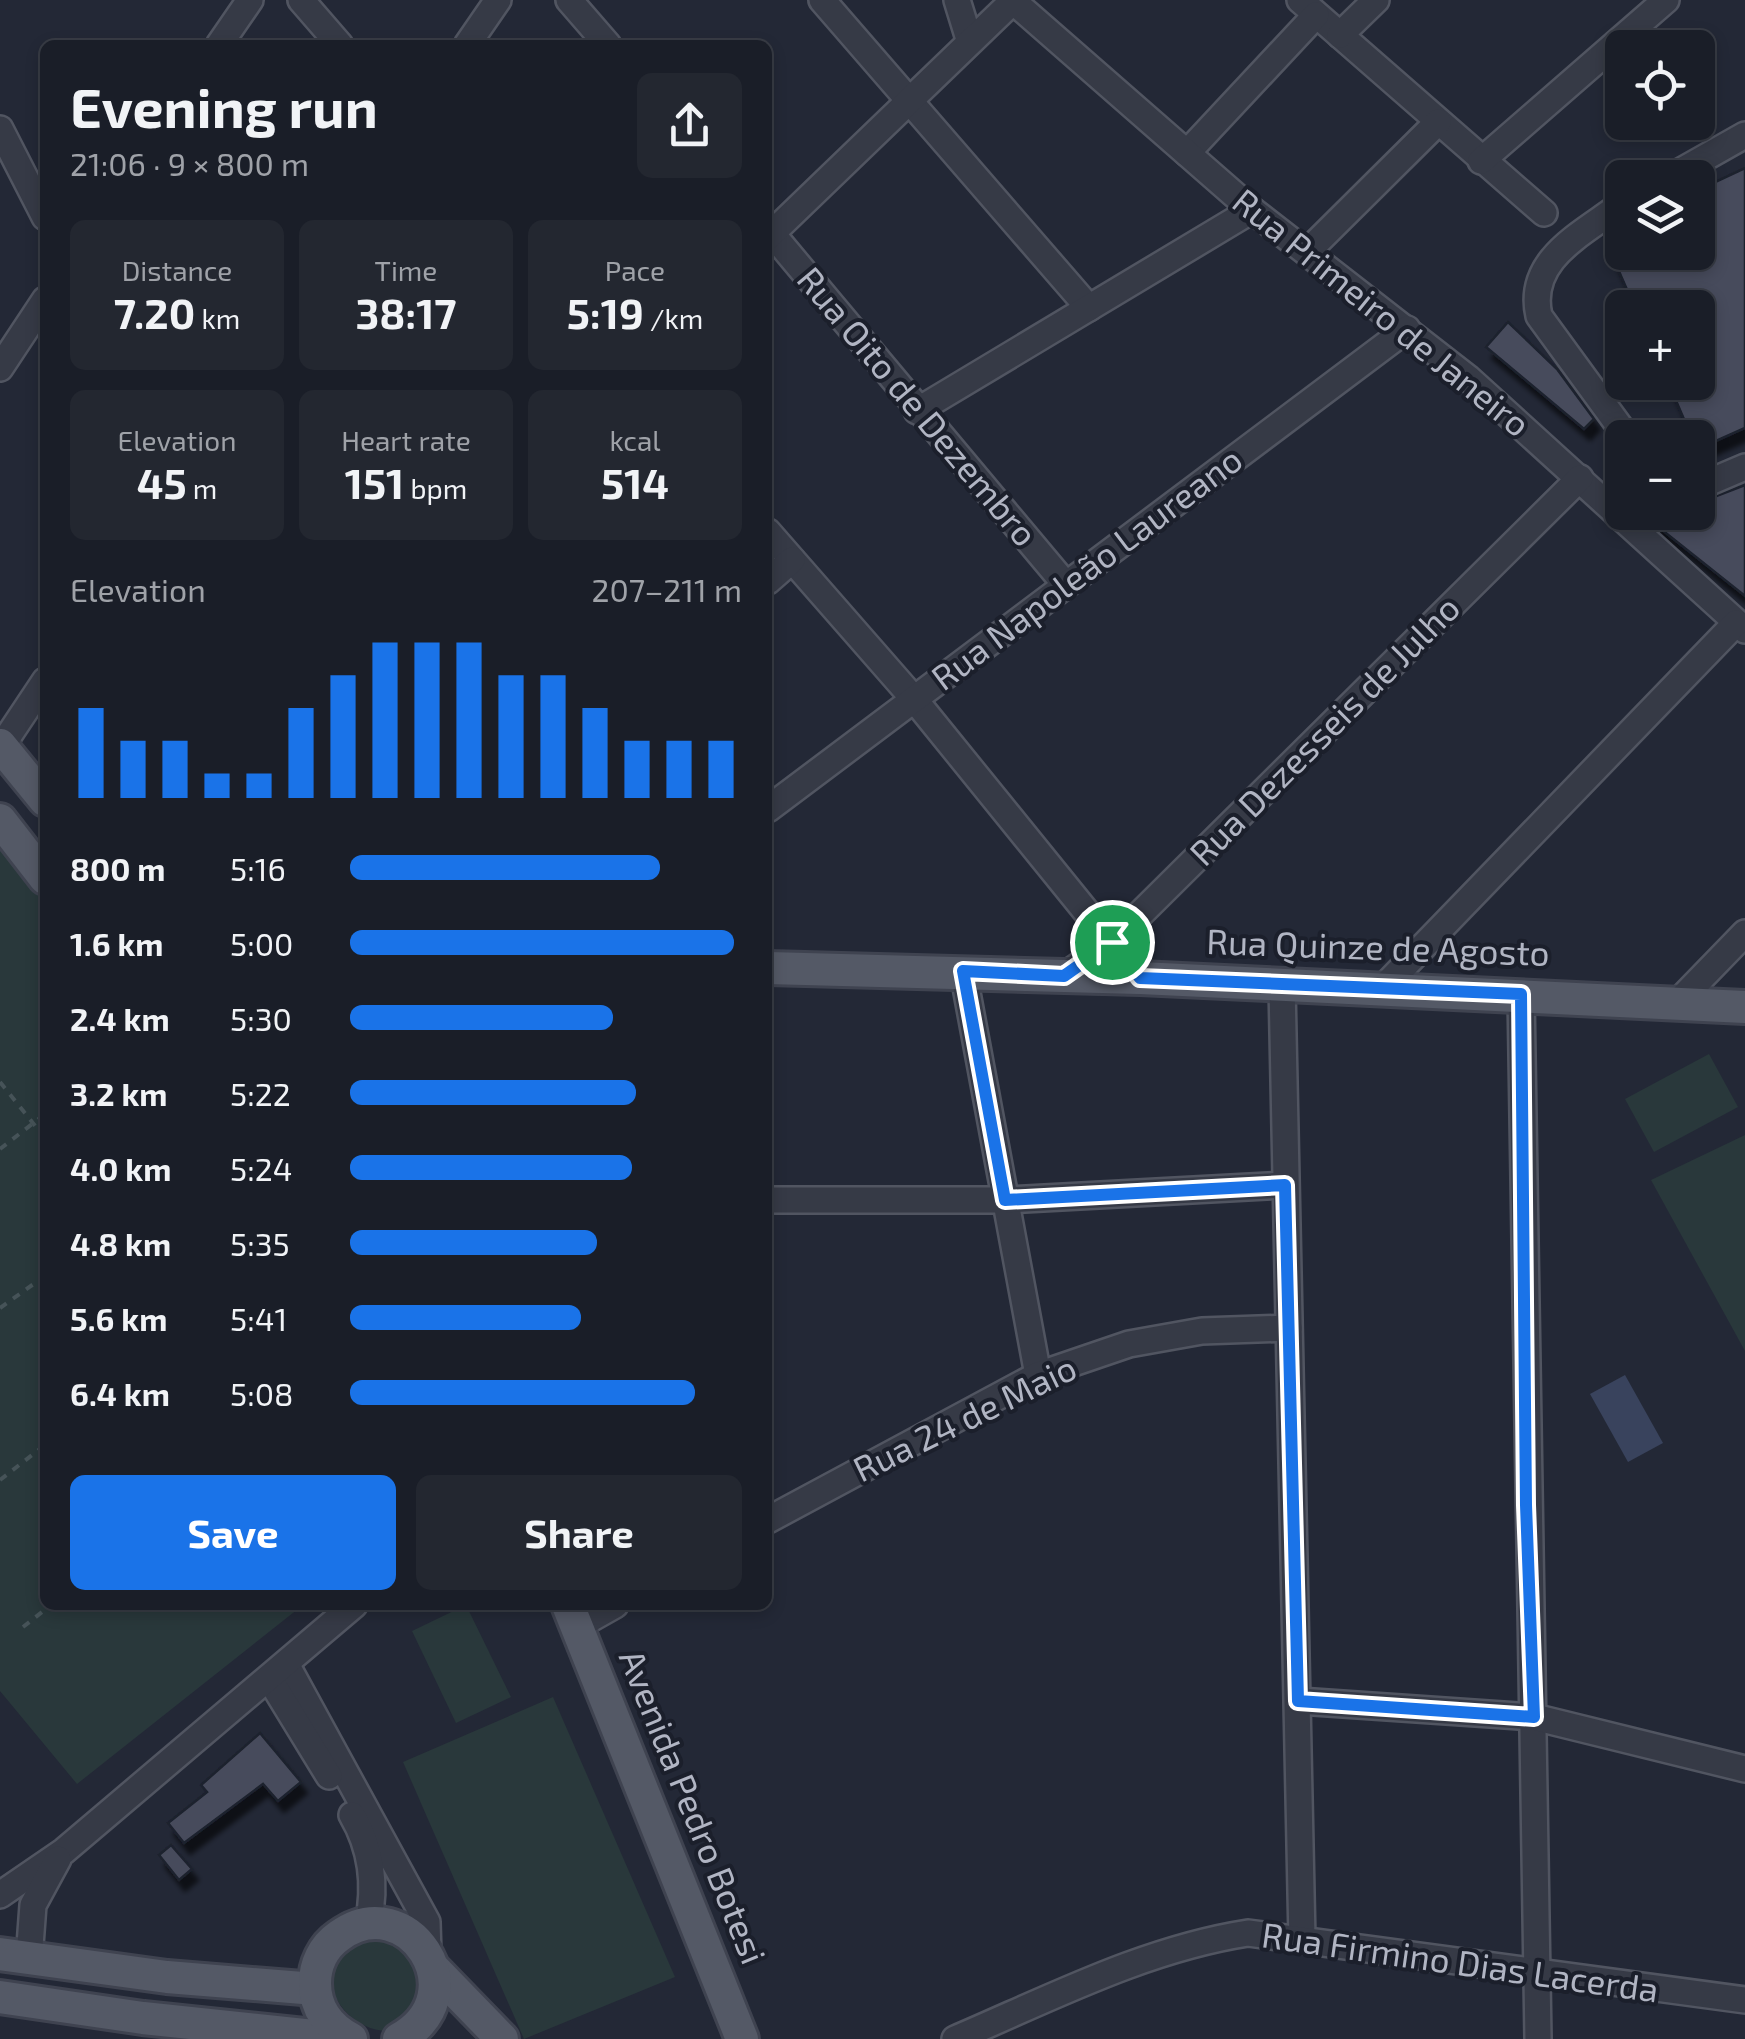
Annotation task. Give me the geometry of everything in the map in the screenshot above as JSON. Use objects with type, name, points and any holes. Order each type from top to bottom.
[{"type":"main road","points":[[0,747],[40,794]]},
{"type":"main road","points":[[0,820],[40,872]]},
{"type":"main road","name":"Rua Quinze de Agosto","points":[[772,968],[1140,978],[1745,1007]]},
{"type":"main road","name":"Avenida Pedro Botesi","points":[[572,1616],[742,2039]]},
{"type":"main road","points":[[351,2039],[327,2020],[315,1989],[323,1953],[350,1929],[368,1924],[405,1932],[502,2039]]},
{"type":"main road","points":[[15,1956],[167,1978],[315,1989]]},
{"type":"main road","points":[[399,2039],[418,2027],[430,2010],[436,1989],[431,1962]]},
{"type":"main road","points":[[0,1996],[144,2018],[342,2039]]},
{"type":"street","points":[[222,40],[250,0]]},
{"type":"street","points":[[301,0],[336,40]]},
{"type":"street","points":[[470,40],[498,0]]},
{"type":"street","points":[[568,0],[604,40]]},
{"type":"street","points":[[822,0],[1089,308]]},
{"type":"street","points":[[957,0],[970,39]]},
{"type":"street","points":[[1340,35],[1376,0]]},
{"type":"street","points":[[1481,161],[1666,0]]},
{"type":"street","points":[[772,230],[913,102],[970,39],[1013,1]]},
{"type":"street","name":"Rua Primeiro de Janeiro","points":[[1013,1],[1252,210],[1407,330],[1580,478],[1740,627]]},
{"type":"street","points":[[1187,153],[1308,8],[1544,213]]},
{"type":"street","points":[[1307,252],[1438,122]]},
{"type":"street","points":[[0,128],[40,208]]},
{"type":"street","points":[[1701,160],[1745,135]]},
{"type":"street","points":[[917,411],[1252,210]]},
{"type":"street","points":[[1605,217],[1550,260],[1538,278],[1534,296],[1539,316],[1615,420]]},
{"type":"street","name":"Rua Oito de Dezembro","points":[[772,237],[1066,585]]},
{"type":"street","points":[[0,368],[40,308]]},
{"type":"street","name":"Rua Napoleão Laureano","points":[[772,806],[1407,330]]},
{"type":"street","points":[[1715,480],[1745,467]]},
{"type":"street","name":"Rua Dezesseis de Julho","points":[[1064,976],[1112,942],[1580,478]]},
{"type":"street","points":[[772,537],[914,699],[1140,978]]},
{"type":"street","points":[[772,577],[792,560]]},
{"type":"street","points":[[1383,988],[1740,627]]},
{"type":"street","points":[[0,747],[40,687]]},
{"type":"street","points":[[1679,1002],[1745,932]]},
{"type":"street","points":[[963,971],[1038,1375]]},
{"type":"street","points":[[1282,986],[1302,1940]]},
{"type":"street","points":[[1521,994],[1526,1505],[1534,1717],[1538,2039]]},
{"type":"street","points":[[772,1200],[1005,1200],[1285,1185]]},
{"type":"street","name":"Rua 24 de Maio","points":[[772,1511],[1038,1375],[1129,1344],[1202,1331],[1289,1328]]},
{"type":"street","points":[[0,1894],[64,1850],[348,1610]]},
{"type":"street","points":[[277,1671],[358,1826],[370,1863],[374,1896],[368,1924]]},
{"type":"street","points":[[277,1671],[427,1922],[431,1962]]},
{"type":"street","points":[[1298,1701],[1534,1717],[1745,1769]]},
{"type":"street","points":[[15,1956],[34,1905],[64,1850]]},
{"type":"street","name":"Rua Firmino Dias Lacerda","points":[[956,2039],[1146,1958],[1199,1940],[1248,1932],[1537,1975],[1745,2000]]},
{"type":"path","points":[[0,1082],[40,1132]]},
{"type":"path","points":[[0,1149],[40,1118]]},
{"type":"path","points":[[1,1306],[35,1284]]},
{"type":"path","points":[[0,1480],[40,1449]]},
{"type":"path","points":[[23,1627],[45,1610]]},
{"type":"shaded area","points":[[0,849],[40,897],[40,1610],[297,1610],[77,1784],[0,1691]]},
{"type":"shaded area","points":[[1709,1054],[1738,1107],[1654,1152],[1625,1099]]},
{"type":"shaded area","points":[[1745,1135],[1745,1351],[1651,1180]]},
{"type":"shaded area","points":[[456,1610],[468,1610],[511,1697],[456,1723],[412,1631]]},
{"type":"shaded area","points":[[553,1697],[675,1977],[524,2039],[403,1762]]},
{"type":"shaded area","points":[[385,1936],[413,1950],[426,1994],[395,2030],[377,2030],[361,2024],[347,2013],[331,1983],[331,1968],[338,1954],[357,1941]]},
{"type":"water","points":[[1625,1375],[1663,1443],[1628,1462],[1590,1394]]},
{"type":"building","points":[[1745,168],[1745,428],[1715,441],[1715,420],[1684,420],[1676,400],[1715,400],[1715,290],[1627,290],[1618,270],[1715,270],[1715,182]]},
{"type":"building","points":[[1508,322],[1557,369],[1594,419],[1584,429],[1486,347]]},
{"type":"building","points":[[1745,485],[1745,596],[1662,530],[1715,530],[1715,496]]},
{"type":"building","points":[[260,1733],[301,1782],[278,1801],[263,1784],[184,1843],[168,1823],[207,1792],[201,1785]]},
{"type":"building","points":[[171,1845],[192,1869],[179,1880],[159,1855]]},
{"type":"route","points":[[1112,942],[1140,978],[1521,994],[1526,1505],[1534,1717],[1298,1701],[1285,1185],[1005,1200],[963,971],[1064,976],[1112,942]]}]
